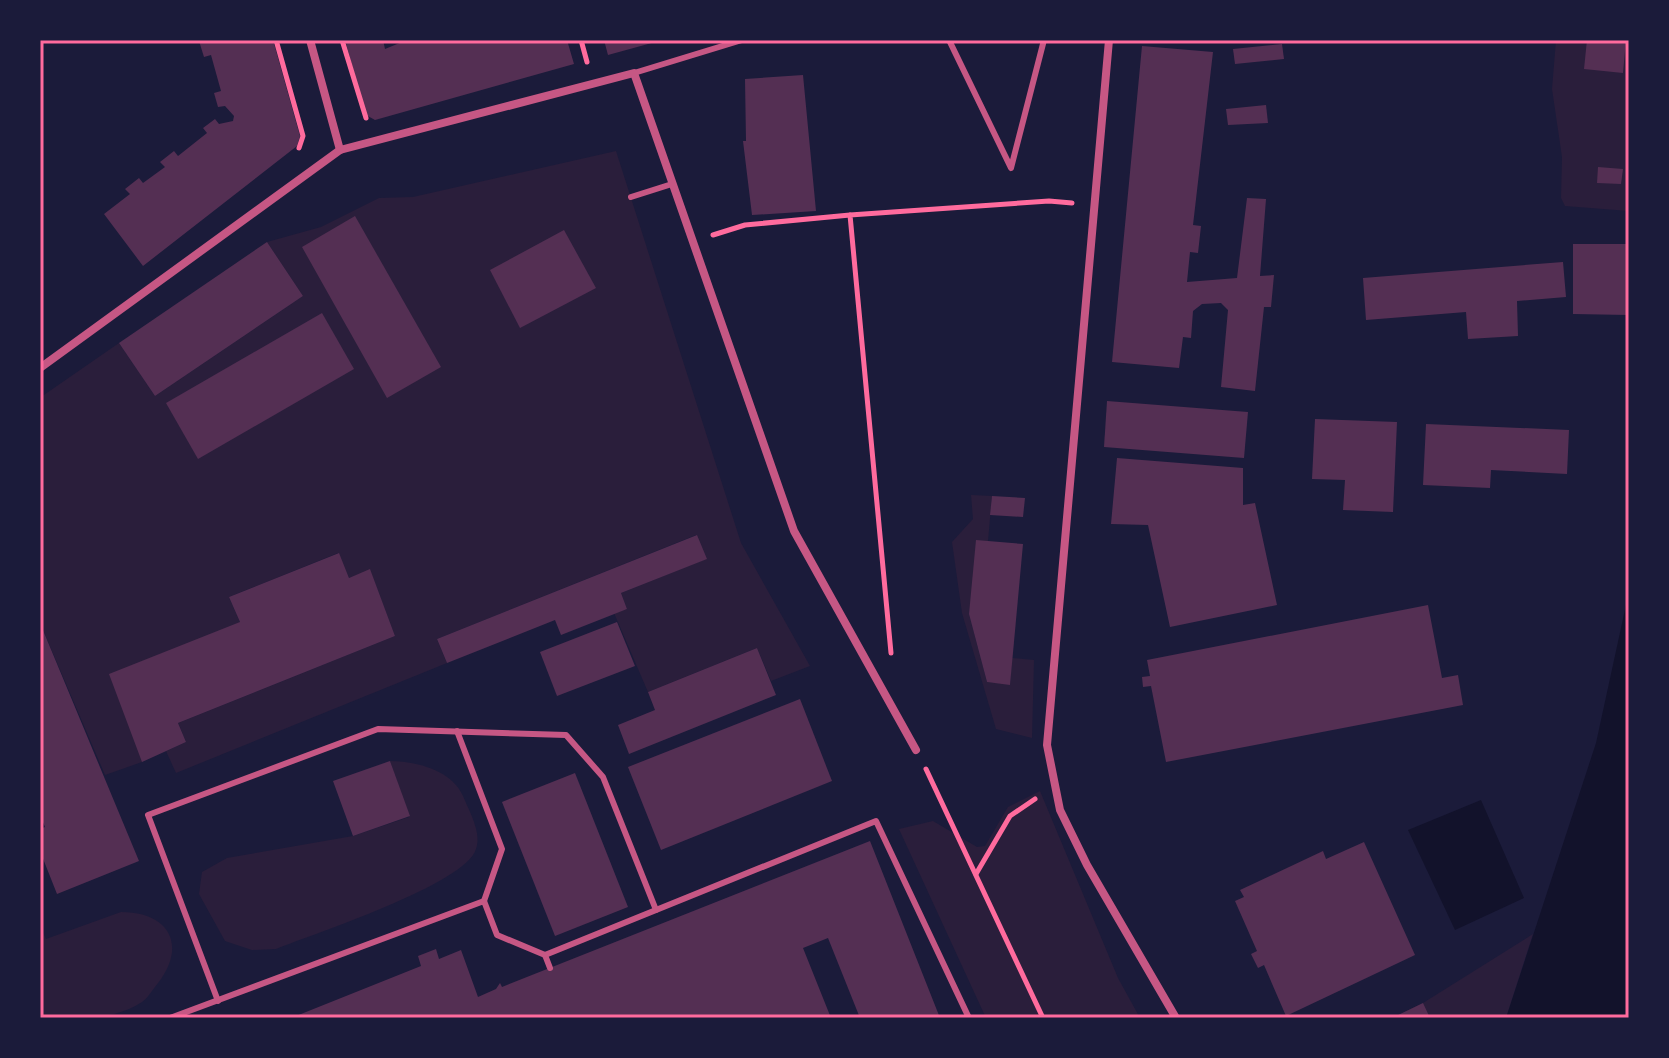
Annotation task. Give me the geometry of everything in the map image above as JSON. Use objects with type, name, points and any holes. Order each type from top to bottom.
[{"type":"street","points":[[310,40],[340,150]]},
{"type":"street","points":[[1109,40],[1047,745],[1060,810],[1087,865],[1176,1018]]},
{"type":"street","points":[[40,368],[340,150],[634,73],[794,531],[916,750]]},
{"type":"lane","points":[[634,73],[742,40]]},
{"type":"lane","points":[[949,40],[1011,168],[1044,40]]},
{"type":"lane","points":[[631,197],[672,184]]},
{"type":"lane","points":[[218,1001],[148,815],[378,729],[566,735],[603,777],[656,910]]},
{"type":"lane","points":[[457,731],[502,849],[484,901],[497,935],[545,955],[876,821],[969,1018]]},
{"type":"lane","points":[[170,1018],[484,901]]},
{"type":"lane","points":[[545,955],[550,968]]},
{"type":"lane","points":[[194,1009],[197,1018]]},
{"type":"path","points":[[276,40],[303,136],[299,148],[289,156]]},
{"type":"path","points":[[342,40],[363,116],[374,123]]},
{"type":"path","points":[[575,67],[590,62],[581,40]]},
{"type":"path","points":[[693,241],[745,225],[850,215],[1049,201],[1094,205]]},
{"type":"path","points":[[850,215],[885,600],[895,665]]},
{"type":"path","points":[[916,750],[1043,1018]]},
{"type":"path","points":[[976,875],[1010,816],[1023,805],[1057,792]]},
{"type":"shaded area","points":[[1556,40],[1629,40],[1629,211],[1565,206],[1561,198],[1562,157],[1552,89]]},
{"type":"shaded area","points":[[616,151],[741,543],[810,666],[771,681],[757,648],[648,692],[614,613],[627,609],[621,593],[706,559],[696,535],[437,639],[447,663],[176,773],[166,751],[186,742],[178,723],[395,636],[370,570],[349,578],[338,553],[229,597],[240,622],[142,762],[105,775],[40,623],[41,397],[119,343],[155,396],[303,296],[267,242],[321,227],[379,198],[413,197]]},
{"type":"shaded area","points":[[971,495],[992,496],[988,541],[969,614],[987,682],[1010,684],[1012,658],[1034,660],[1032,738],[996,729],[962,613],[952,542],[973,519]]},
{"type":"shaded area","points":[[1629,591],[1629,1018],[1506,1018],[1596,743]]},
{"type":"shaded area","points":[[390,761],[432,769],[458,787],[477,836],[476,849],[466,863],[418,892],[276,949],[252,950],[225,941],[199,894],[202,872],[227,858],[353,836],[409,817]]},
{"type":"shaded area","points":[[1040,791],[1118,978],[1140,1018],[986,1018],[899,829],[933,821],[977,847],[985,846],[1008,807]]},
{"type":"shaded area","points":[[1481,800],[1524,898],[1455,930],[1408,830]]},
{"type":"shaded area","points":[[121,912],[137,913],[161,924],[172,943],[167,969],[150,993],[142,1002],[105,1016],[40,1018],[40,926],[46,939]]},
{"type":"shaded area","points":[[1533,934],[1506,1018],[1392,1018],[1423,1003]]},
{"type":"building","points":[[273,40],[300,136],[297,146],[143,266],[104,214],[130,194],[125,189],[139,178],[143,183],[165,167],[160,162],[174,151],[178,156],[207,133],[203,128],[215,119],[219,124],[233,121],[234,116],[225,106],[218,107],[214,93],[221,91],[211,55],[204,57],[199,41]]},
{"type":"building","points":[[345,40],[383,40],[385,49],[407,40],[567,40],[574,64],[375,120],[366,115]]},
{"type":"building","points":[[604,40],[659,40],[659,41],[608,55]]},
{"type":"building","points":[[1587,40],[1626,40],[1623,73],[1584,69]]},
{"type":"building","points":[[1282,44],[1284,59],[1235,64],[1233,49]]},
{"type":"building","points":[[1142,46],[1213,52],[1193,225],[1201,226],[1198,253],[1190,252],[1187,282],[1237,278],[1247,198],[1266,199],[1260,276],[1274,275],[1271,307],[1264,307],[1255,391],[1221,387],[1228,310],[1221,303],[1202,304],[1193,311],[1191,338],[1183,337],[1179,368],[1112,362]]},
{"type":"building","points":[[803,75],[816,211],[752,215],[743,141],[746,141],[745,79]]},
{"type":"building","points":[[1266,105],[1268,123],[1228,125],[1226,109]]},
{"type":"building","points":[[1598,167],[1623,169],[1621,184],[1597,183]]},
{"type":"building","points":[[355,216],[441,367],[387,398],[302,247]]},
{"type":"building","points":[[564,230],[596,288],[520,328],[490,270]]},
{"type":"building","points":[[267,242],[303,296],[155,396],[119,343]]},
{"type":"building","points":[[1573,244],[1629,244],[1629,315],[1573,314]]},
{"type":"building","points":[[1563,262],[1566,297],[1517,301],[1518,336],[1468,339],[1466,312],[1366,320],[1363,278]]},
{"type":"building","points":[[322,313],[354,369],[198,459],[166,403]]},
{"type":"building","points":[[1107,401],[1248,412],[1244,458],[1104,447]]},
{"type":"building","points":[[1315,419],[1397,422],[1393,512],[1343,510],[1345,480],[1312,479]]},
{"type":"building","points":[[1426,424],[1569,430],[1567,474],[1491,470],[1490,488],[1423,485]]},
{"type":"building","points":[[1117,458],[1243,468],[1243,505],[1255,503],[1277,605],[1170,627],[1148,525],[1111,524]]},
{"type":"building","points":[[992,496],[1025,498],[1023,517],[990,515]]},
{"type":"building","points":[[697,535],[707,559],[621,593],[627,609],[561,635],[555,620],[447,663],[437,639]]},
{"type":"building","points":[[976,540],[1023,544],[1010,685],[987,682],[969,614]]},
{"type":"building","points":[[339,553],[349,578],[370,569],[395,636],[178,723],[186,742],[142,762],[109,674],[240,622],[229,597]]},
{"type":"building","points":[[1428,605],[1442,678],[1458,675],[1463,705],[1166,762],[1151,686],[1143,687],[1142,677],[1150,676],[1147,660]]},
{"type":"building","points":[[617,622],[635,666],[557,696],[540,652]]},
{"type":"building","points":[[40,623],[139,861],[57,894],[40,851],[40,829],[45,827],[40,815]]},
{"type":"building","points":[[757,648],[776,695],[629,754],[618,725],[655,710],[648,692]]},
{"type":"building","points":[[800,699],[832,781],[661,850],[628,767]]},
{"type":"building","points":[[390,761],[410,816],[353,836],[333,781]]},
{"type":"building","points":[[575,773],[628,907],[555,936],[502,802]]},
{"type":"building","points":[[870,841],[940,1018],[860,1018],[828,938],[803,948],[831,1018],[291,1018],[421,966],[418,956],[436,949],[439,959],[461,950],[478,997],[496,989],[500,983],[502,987]]},
{"type":"building","points":[[1364,842],[1415,955],[1286,1016],[1264,965],[1258,968],[1251,954],[1257,951],[1235,901],[1244,897],[1240,890],[1323,851],[1326,859]]},
{"type":"building","points":[[1423,1003],[1430,1018],[1392,1018]]}]
